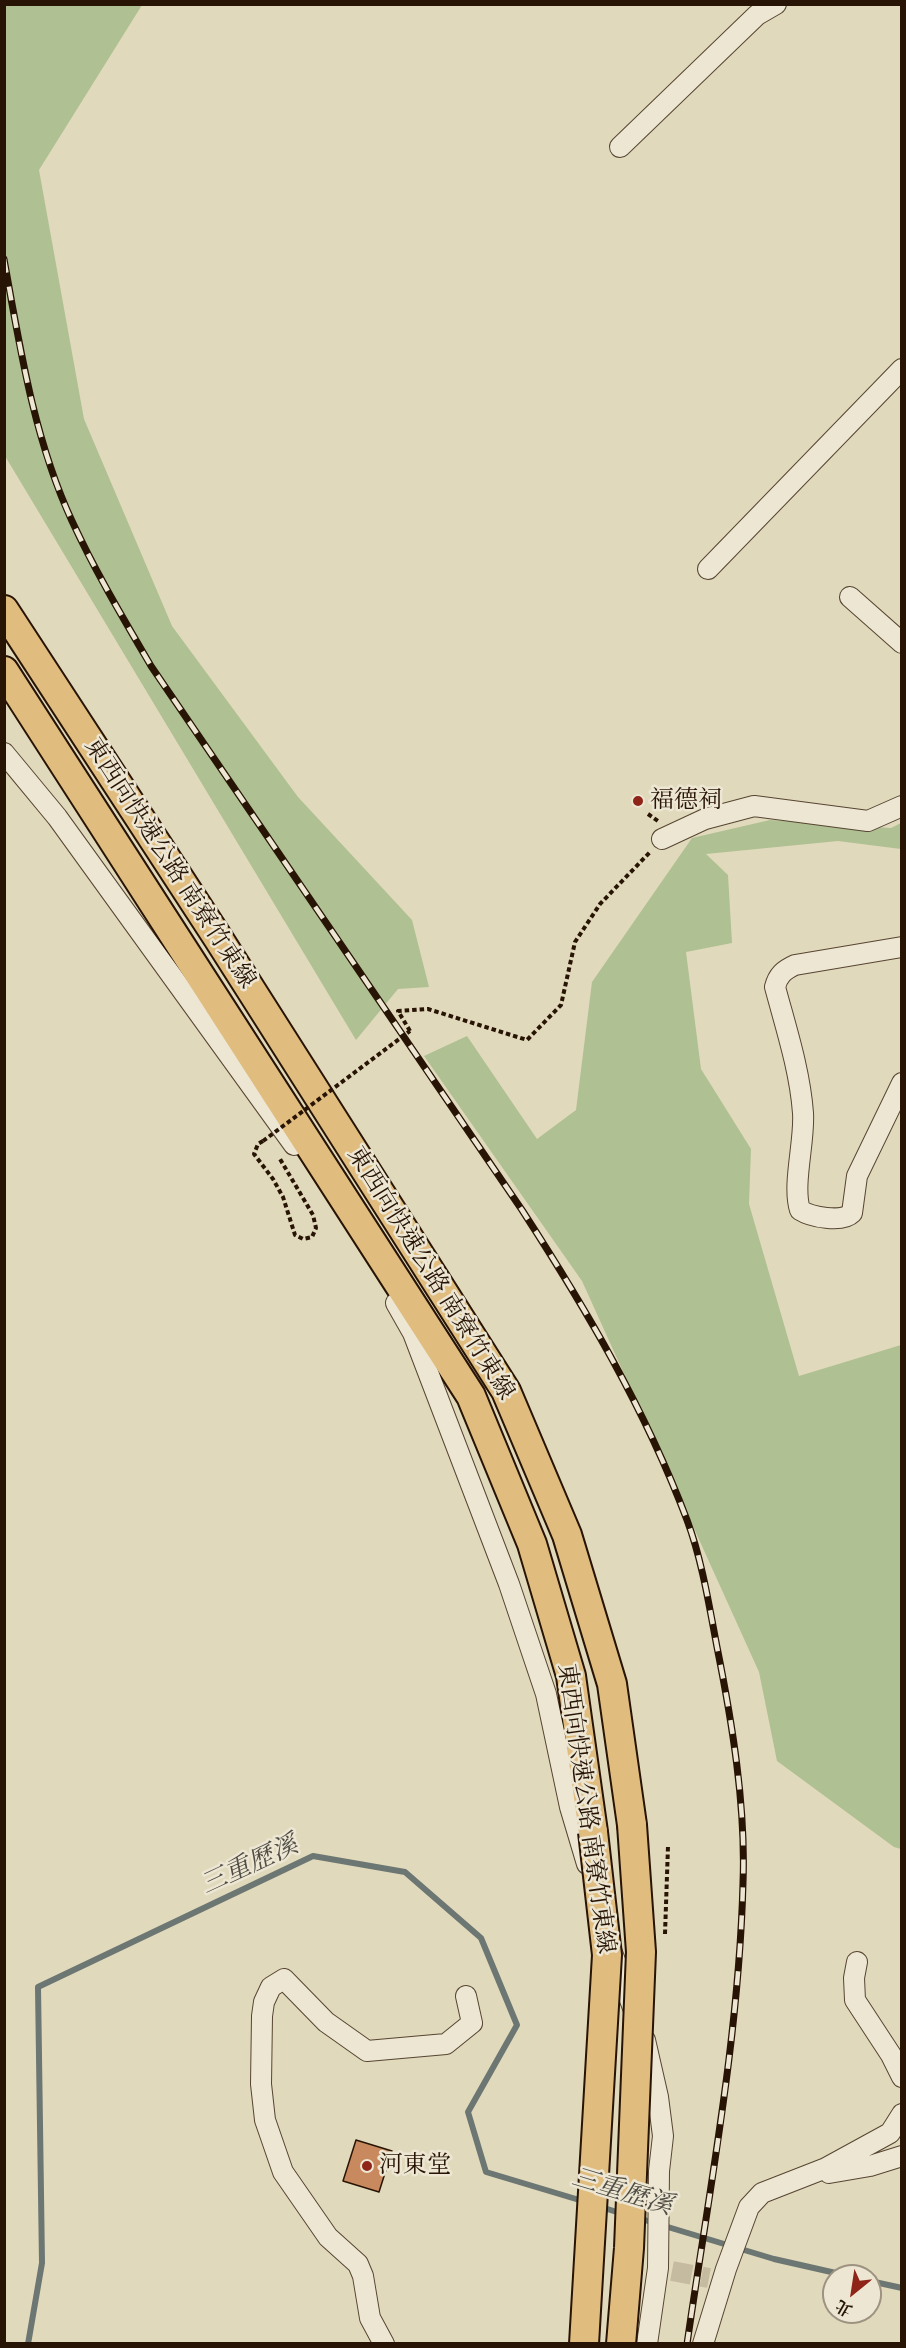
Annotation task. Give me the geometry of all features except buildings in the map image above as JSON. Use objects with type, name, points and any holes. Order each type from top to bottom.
[{"type":"highway","name":"東西向快速公路 南寮竹東線","points":[[4,610],[218,938],[506,1391],[567,1534],[612,1684],[632,1826],[641,1952],[629,2248],[621,2343]]},
{"type":"highway","name":"東西向快速公路 南寮竹東線","points":[[4,671],[471,1396],[532,1544],[571,1676],[593,1832],[607,1955],[584,2343]]},
{"type":"lane","points":[[620,147],[757,15],[776,4]]},
{"type":"lane","points":[[708,569],[902,369]]},
{"type":"lane","points":[[850,597],[902,643]]},
{"type":"lane","points":[[4,753],[57,817],[307,1163],[370,1257],[413,1333],[509,1584],[546,1694],[570,1807],[611,1950],[644,2037],[658,2097],[663,2136],[659,2170],[663,2264],[647,2343]]},
{"type":"lane","points":[[662,840],[705,819],[754,806],[868,821],[902,807]]},
{"type":"lane","points":[[902,947],[795,965],[781,973],[777,980],[775,987],[797,1071],[804,1114],[799,1189],[801,1210],[805,1213],[836,1218],[852,1213],[857,1176],[902,1083]]},
{"type":"lane","points":[[857,1962],[854,1978],[855,2000],[891,2055],[902,2077]]},
{"type":"lane","points":[[384,2343],[370,2318],[363,2276],[357,2264],[328,2237],[283,2172],[265,2121],[262,2093],[264,2002],[271,1987],[284,1979],[326,2022],[367,2051],[446,2044],[472,2023],[466,1996]]},
{"type":"lane","points":[[703,2343],[719,2276],[749,2207],[762,2193],[859,2151],[890,2133],[902,2114]]},
{"type":"lane","points":[[800,2178],[870,2166],[902,2156]]},
{"type":"path","points":[[278,1156],[313,1215],[316,1228],[312,1237],[303,1239],[295,1235],[273,1179],[254,1154],[258,1144],[410,1031],[398,1011],[428,1009],[526,1040],[561,1005],[575,942],[600,904],[662,840]]},
{"type":"path","points":[[262,1132],[273,1147]]},
{"type":"green space","points":[[5,4],[142,5],[39,170],[84,419],[172,626],[298,797],[412,920],[429,987],[398,989],[356,1040],[5,456]]},
{"type":"green space","points":[[770,820],[891,828],[901,823],[901,849],[838,841],[706,854],[728,875],[732,943],[686,952],[701,1069],[751,1149],[749,1204],[799,1376],[901,1345],[901,1849],[894,1847],[777,1761],[759,1672],[582,1281],[424,1056],[467,1036],[537,1139],[576,1110],[592,982],[692,838]]},
{"type":"waterway","name":"三重歷溪","points":[[28,2344],[42,2263],[38,1987],[313,1856],[405,1872],[481,1938],[517,2025],[468,2112],[486,2172],[586,2202]]},
{"type":"waterway","name":"三重歷溪","points":[[598,2206],[623,2214]]},
{"type":"waterway","name":"三重歷溪","points":[[638,2218],[774,2259],[822,2270]]},
{"type":"waterway","name":"三重歷溪","points":[[882,2284],[902,2288]]},
{"type":"tunnel","points":[[672,2271],[709,2278]]},
{"type":"railway","points":[[4,259],[38,426],[59,490],[100,576],[151,666],[522,1210],[569,1285],[633,1399],[670,1479],[692,1535],[708,1599],[733,1734],[740,1794],[743,1883],[736,1998],[729,2056],[687,2344]]},
{"type":"place","name":"福德祠","points":[[638,801]]},
{"type":"place","name":"河東堂","points":[[367,2166]]}]
